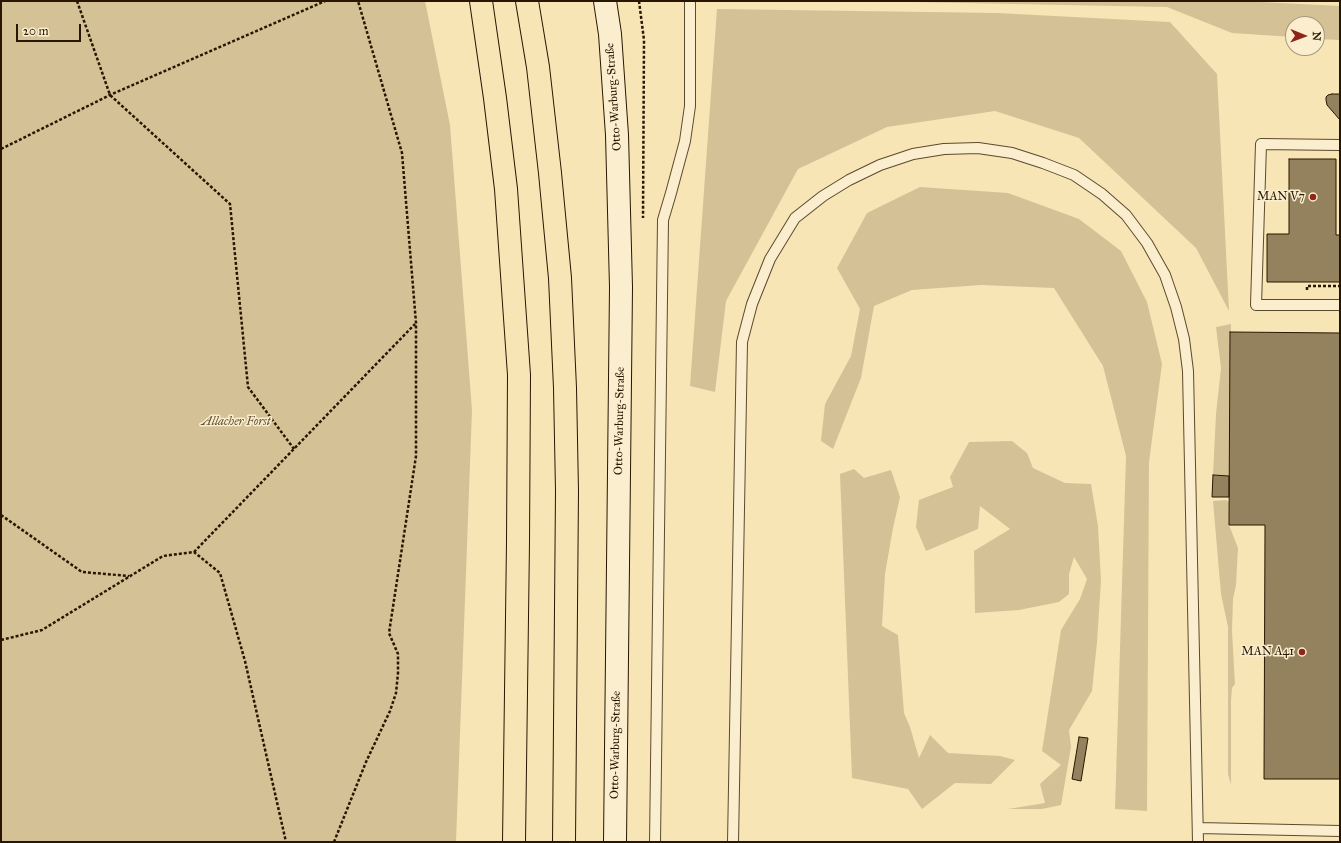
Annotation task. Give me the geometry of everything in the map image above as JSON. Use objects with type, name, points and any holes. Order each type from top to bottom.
[{"type":"highway","points":[[481,1],[506,189],[518,375],[518,542],[514,842]]},
{"type":"highway","points":[[528,1],[538,67],[550,172],[560,278],[565,388],[567,491],[564,842]]},
{"type":"main road","name":"Otto-Warburg-Straße","points":[[605,1],[610,34],[617,134],[621,287],[615,842]]},
{"type":"lane","points":[[655,842],[662,220],[685,141],[690,106],[690,1]]},
{"type":"lane","points":[[1340,145],[1261,144],[1256,306],[1340,305]]},
{"type":"lane","points":[[733,842],[742,342],[752,304],[770,259],[795,218],[823,196],[849,180],[880,165],[913,154],[944,149],[964,148],[978,148],[1012,153],[1043,163],[1074,175],[1102,194],[1126,215],[1147,243],[1165,275],[1176,307],[1184,339],[1188,371],[1198,842]]},
{"type":"lane","points":[[1198,828],[1340,830]]},
{"type":"path","points":[[78,1],[110,95],[230,204],[248,387],[294,449]]},
{"type":"path","points":[[1,149],[110,95],[325,1]]},
{"type":"path","points":[[334,842],[366,762],[390,711],[396,693],[398,654],[389,633],[416,456],[416,323],[402,153],[358,1]]},
{"type":"path","points":[[1,640],[42,630],[163,556],[194,552],[416,323]]},
{"type":"path","points":[[1,515],[82,572],[130,576]]},
{"type":"path","points":[[194,552],[220,573],[245,661],[286,842]]},
{"type":"green space","name":"Allacher Forst","points":[[1,1],[425,1],[450,125],[472,410],[456,842],[1,842]]},
{"type":"green space","points":[[860,1],[1241,1],[1340,6],[1340,40],[1325,39],[1325,16],[1285,16],[1285,36],[1232,33],[1167,7]]},
{"type":"green space","points":[[717,9],[997,13],[1170,22],[1217,74],[1229,311],[1196,248],[1079,138],[995,111],[887,127],[798,169],[726,301],[715,392],[690,386]]},
{"type":"green space","points":[[920,187],[1008,193],[1079,219],[1121,251],[1147,302],[1162,364],[1149,462],[1147,811],[1115,809],[1126,456],[1103,366],[1054,288],[981,285],[912,290],[874,306],[861,378],[833,449],[821,441],[825,404],[851,356],[860,309],[837,268],[867,213]]},
{"type":"green space","points":[[1231,324],[1229,476],[1213,475],[1216,414],[1221,368],[1216,327]]},
{"type":"green space","points":[[1012,441],[1027,453],[1033,468],[1065,483],[1091,484],[1098,526],[1101,581],[1092,691],[1069,730],[1071,747],[1061,805],[1042,809],[1008,809],[1045,803],[1040,784],[1061,765],[1042,751],[1061,630],[1080,599],[1087,579],[1074,557],[1069,574],[1069,594],[1059,602],[1019,610],[975,613],[974,551],[1010,529],[980,506],[978,529],[926,551],[916,527],[919,500],[953,487],[950,477],[969,442]]},
{"type":"green space","points":[[854,469],[864,478],[891,470],[900,497],[885,574],[882,626],[898,635],[904,713],[910,727],[919,758],[930,735],[948,753],[1000,756],[1015,760],[991,784],[955,783],[922,809],[908,789],[852,778],[840,474]]},
{"type":"green space","points":[[1226,500],[1229,502],[1229,525],[1238,548],[1236,585],[1233,599],[1232,631],[1235,684],[1232,688],[1231,701],[1231,785],[1228,774],[1228,627],[1221,594],[1213,501]]},
{"type":"building","points":[[1332,94],[1340,94],[1340,120],[1327,105],[1326,97]]},
{"type":"building","name":"MAN V7","points":[[1289,159],[1336,159],[1336,235],[1340,235],[1340,282],[1267,282],[1267,234],[1289,234]]},
{"type":"building","name":"MAN A41","points":[[1230,332],[1340,333],[1340,779],[1264,779],[1265,525],[1229,525]]},
{"type":"building","points":[[1213,475],[1229,476],[1229,497],[1212,497]]},
{"type":"building","points":[[1079,737],[1088,738],[1081,781],[1072,779]]},
{"type":"place","name":"MAN V7","points":[[1313,197]]},
{"type":"place","name":"MAN A41","points":[[1302,652]]}]
